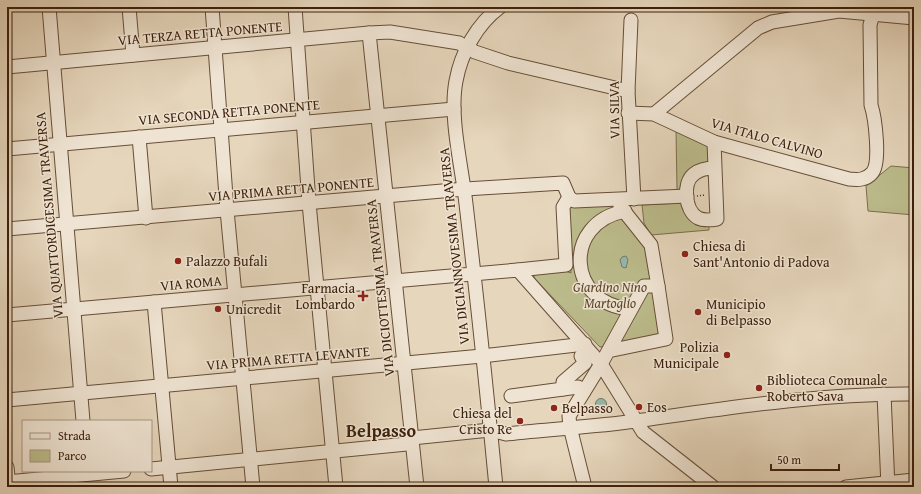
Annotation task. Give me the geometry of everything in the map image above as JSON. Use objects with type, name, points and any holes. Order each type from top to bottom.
[{"type":"street","name":"VIA QUATTORDICESIMA TRAVERSA","points":[[49,7],[52,63],[83,420]]},
{"type":"street","points":[[129,7],[132,55]]},
{"type":"street","points":[[212,7],[227,210],[253,487]]},
{"type":"street","points":[[294,7],[323,370],[336,487]]},
{"type":"street","name":"VIA DICIANNOVESIMA TRAVERSA","points":[[496,9],[467,47],[461,60],[456,82],[454,109],[474,273],[496,487]]},
{"type":"street","points":[[654,114],[758,28],[772,22],[839,11],[874,10],[914,18]]},
{"type":"street","name":"VIA ITALO CALVINO","points":[[628,113],[654,114],[714,142],[849,179],[858,180],[866,178],[873,172],[876,163],[875,118],[871,105],[870,25],[874,10]]},
{"type":"street","name":"VIA SILVA","points":[[631,20],[628,113],[634,199]]},
{"type":"street","name":"VIA TERZA RETTA PONENTE","points":[[7,67],[369,32],[408,35],[459,42],[475,52],[508,63],[628,91]]},
{"type":"street","name":"VIA DICIOTTESIMA TRAVERSA","points":[[369,32],[410,421],[411,443]]},
{"type":"street","name":"VIA SECONDA RETTA PONENTE","points":[[7,149],[454,109]]},
{"type":"street","points":[[139,137],[146,218]]},
{"type":"street","points":[[714,142],[715,168],[716,194],[717,220],[698,218],[693,214],[689,206],[687,188],[693,174],[700,170],[715,168]]},
{"type":"street","name":"VIA PRIMA RETTA PONENTE","points":[[7,229],[464,189],[563,183],[569,197]]},
{"type":"street","points":[[566,265],[563,207],[569,197],[574,201],[614,198],[634,199],[687,196]]},
{"type":"street","points":[[608,351],[666,339],[651,245],[614,198]]},
{"type":"street","points":[[625,211],[604,218],[588,232],[583,242],[580,264],[586,284],[592,293],[609,305],[630,309]]},
{"type":"street","name":"VIA ROMA","points":[[7,315],[316,289],[580,264]]},
{"type":"street","points":[[518,270],[579,349],[585,363],[563,382],[563,389]]},
{"type":"street","points":[[585,487],[570,427],[569,416],[602,364],[630,309],[644,286],[658,286]]},
{"type":"street","points":[[154,302],[171,487]]},
{"type":"street","points":[[579,349],[602,364],[643,432],[713,487]]},
{"type":"street","name":"VIA PRIMA RETTA LEVANTE","points":[[7,400],[242,379],[323,370],[579,349]]},
{"type":"street","points":[[511,396],[578,387],[584,391]]},
{"type":"street","points":[[884,394],[889,485]]},
{"type":"street","points":[[152,469],[411,443],[490,430],[506,434],[636,421],[744,405],[884,394],[914,394]]},
{"type":"street","points":[[411,443],[417,487]]},
{"type":"street","points":[[7,467],[8,483],[88,477],[118,472]]},
{"type":"street","points":[[846,487],[889,485],[914,480]]},
{"type":"path","points":[[687,196],[716,194]]},
{"type":"green space","points":[[676,129],[708,146],[709,160],[682,189],[677,190]]},
{"type":"green space","points":[[891,166],[914,168],[914,215],[868,211],[866,186]]},
{"type":"green space","name":"Giardino Nino Martoglio","points":[[609,202],[645,243],[661,335],[600,347],[535,279],[533,274],[565,271],[571,273],[567,211],[571,205]]},
{"type":"green space","points":[[683,203],[709,223],[709,230],[651,235],[644,223],[642,205]]},
{"type":"shaded area","points":[[626,256],[628,260],[626,268],[622,267],[620,260],[622,257]]},
{"type":"shaded area","points":[[599,399],[603,399],[605,400],[605,408],[599,409],[596,406],[596,402]]},
{"type":"place","name":"Chiesa di Sant'Antonio di Padova","points":[[685,254]]},
{"type":"place","name":"Palazzo Bufali","points":[[178,261]]},
{"type":"place","name":"Farmacia Lombardo","points":[[363,296]]},
{"type":"place","name":"Unicredit","points":[[218,309]]},
{"type":"place","name":"Municipio di Belpasso","points":[[698,312]]},
{"type":"place","name":"Polizia Municipale","points":[[727,355]]},
{"type":"place","name":"Biblioteca Comunale Roberto Sava","points":[[759,388]]},
{"type":"place","name":"Eos","points":[[639,407]]},
{"type":"place","name":"Belpasso","points":[[554,408]]},
{"type":"place","name":"Chiesa del Cristo Re","points":[[520,421]]},
{"type":"district","name":"Belpasso","points":[[381,431]]}]
